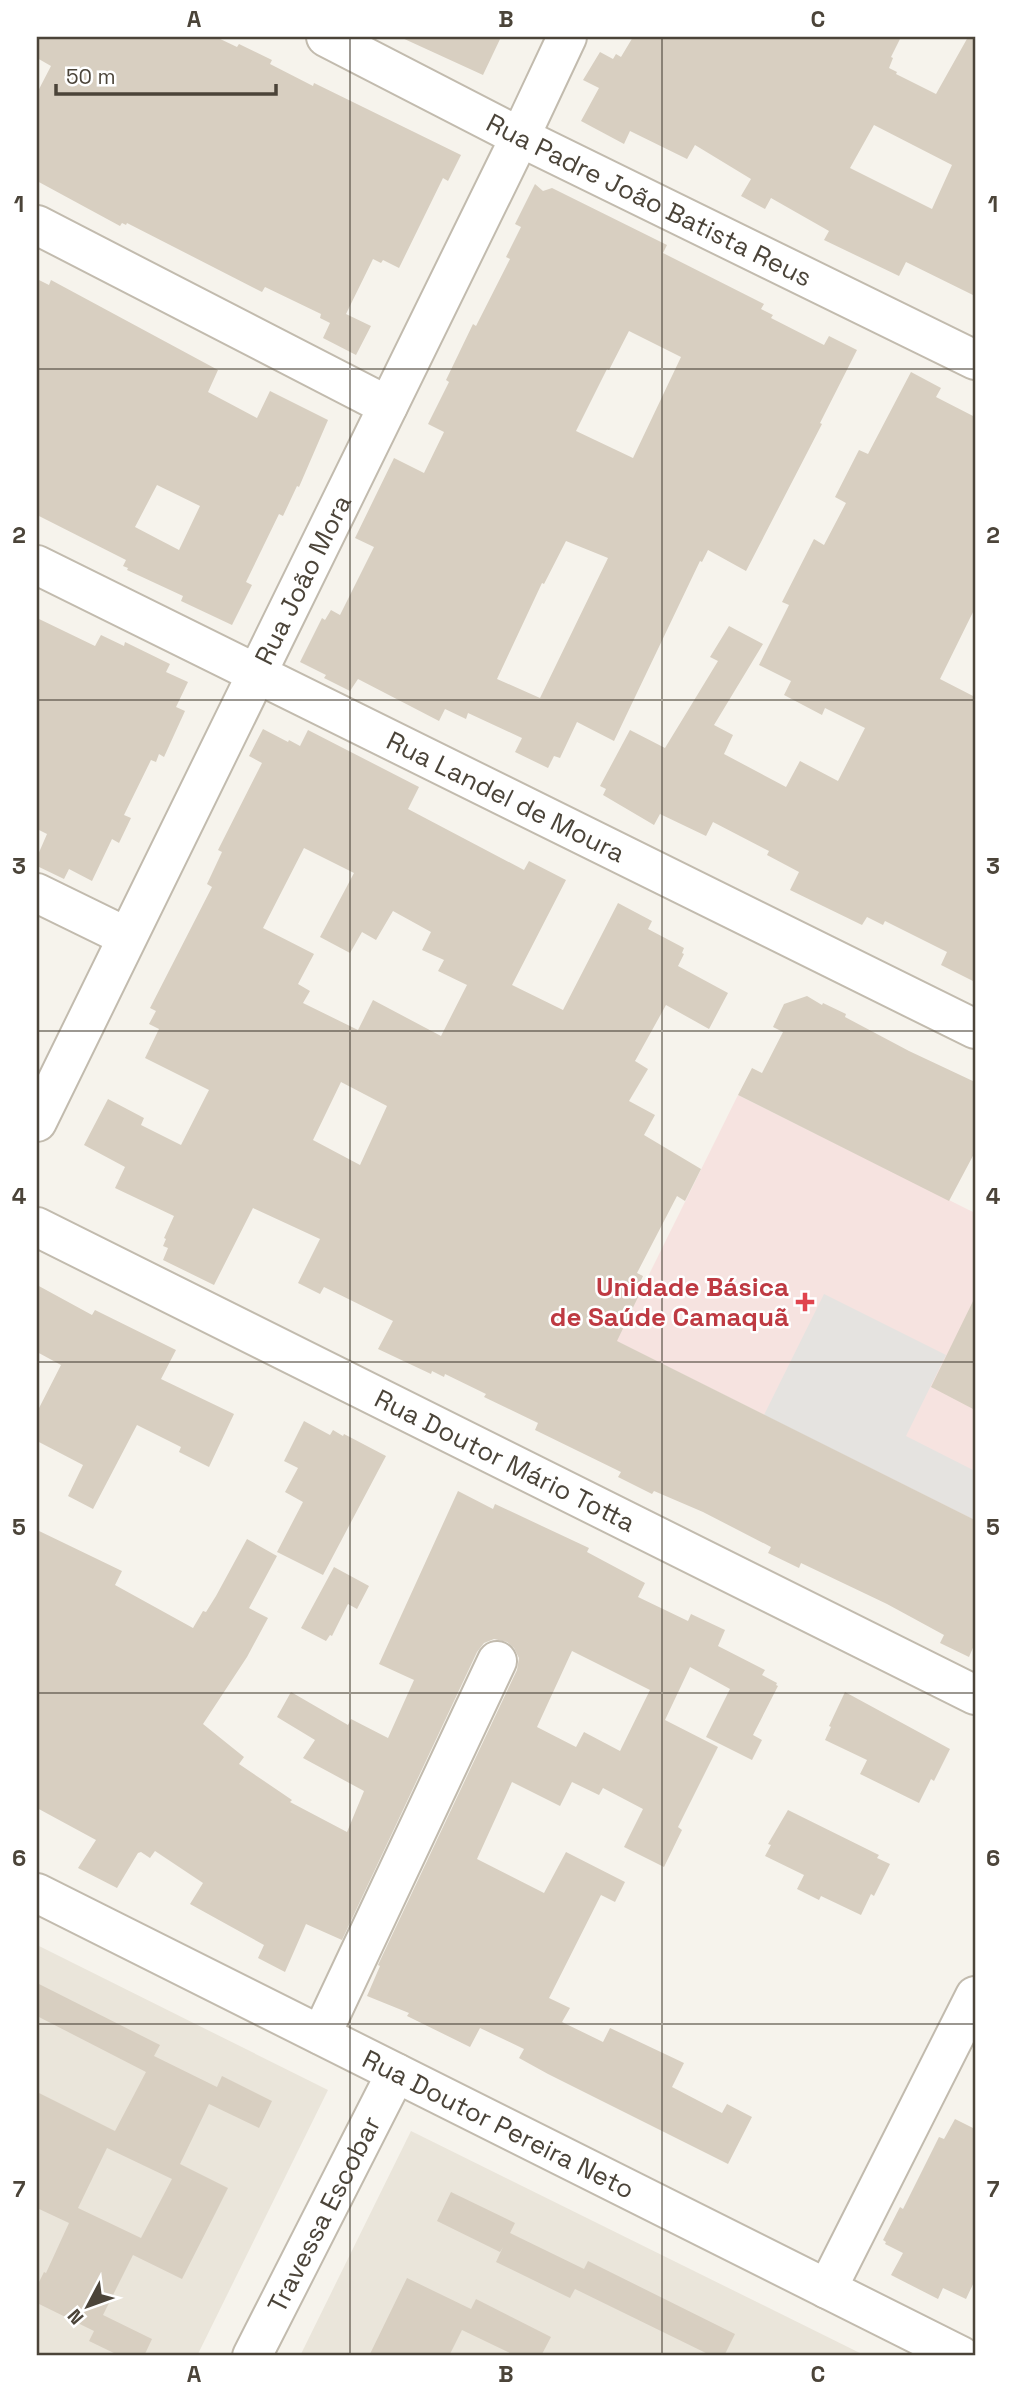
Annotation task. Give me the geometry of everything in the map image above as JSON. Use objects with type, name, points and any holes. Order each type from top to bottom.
[{"type":"street","name":"Rua Padre João Batista Reus","points":[[326,37],[520,137],[975,360]]},
{"type":"street","name":"Rua João Mora","points":[[37,1122],[567,37]]},
{"type":"street","points":[[37,225],[388,406]]},
{"type":"street","name":"Rua Landel de Moura","points":[[37,565],[975,1029]]},
{"type":"street","points":[[37,893],[127,937]]},
{"type":"street","name":"Rua Doutor Mário Totta","points":[[37,1227],[975,1695]]},
{"type":"street","points":[[321,2035],[498,1661]]},
{"type":"street","name":"Rua Doutor Pereira Neto","points":[[37,1893],[961,2356]]},
{"type":"street","points":[[827,2290],[975,1996]]},
{"type":"street","name":"Travessa Escobar","points":[[252,2356],[396,2073]]},
{"type":"shaded area","name":"Unidade Básica de Saúde Camaquã","points":[[738,1095],[975,1213],[975,1520],[616,1341]]},
{"type":"shaded area","points":[[824,1294],[946,1355],[906,1436],[975,1471],[975,1520],[764,1415]]},
{"type":"shaded area","points":[[37,1945],[328,2090],[197,2356],[37,2356]]},
{"type":"shaded area","points":[[411,2131],[866,2356],[300,2356]]},
{"type":"building","points":[[37,37],[216,37],[237,47],[239,44],[272,60],[270,64],[313,86],[314,83],[461,155],[448,181],[443,178],[399,268],[383,260],[381,263],[373,259],[346,314],[371,326],[356,355],[323,338],[330,323],[320,318],[321,314],[265,287],[262,292],[127,223],[120,226],[37,181],[37,93],[51,66],[37,58]]},
{"type":"building","points":[[400,37],[501,37],[483,75]]},
{"type":"building","points":[[633,37],[901,37],[891,57],[893,58],[889,68],[936,94],[968,37],[975,37],[975,296],[906,262],[899,276],[824,240],[829,231],[771,198],[765,209],[741,196],[751,179],[695,145],[687,159],[630,131],[624,144],[581,121],[599,88],[583,80],[600,52],[613,59],[616,54],[621,57]],"holes":[[[874,125],[952,165],[932,209],[850,168]]]},
{"type":"building","points":[[535,184],[543,191],[552,188],[667,245],[663,253],[764,304],[761,309],[773,315],[771,318],[824,345],[829,336],[857,350],[746,571],[708,550],[702,562],[700,561],[614,741],[577,722],[560,758],[554,756],[548,768],[515,752],[522,738],[468,713],[466,719],[445,709],[439,721],[358,679],[350,691],[300,662],[322,618],[325,620],[331,610],[340,615],[374,547],[355,538],[394,458],[424,473],[444,432],[428,424],[473,324],[476,326],[510,259],[506,257],[521,227],[515,224]],"holes":[[[629,331],[681,357],[633,458],[576,431]],[[566,541],[608,558],[540,698],[497,679],[542,583],[544,584]]]},
{"type":"building","points":[[37,279],[49,285],[51,280],[218,370],[208,392],[257,418],[270,391],[328,420],[299,487],[297,486],[283,516],[279,514],[246,582],[252,585],[232,625],[181,601],[183,596],[127,570],[128,568],[123,566],[126,560],[37,515]],"holes":[[[157,485],[200,506],[179,550],[135,527]]]},
{"type":"building","points":[[911,372],[941,388],[936,397],[975,417],[975,608],[940,679],[975,697],[975,982],[941,965],[947,952],[885,921],[883,925],[867,917],[862,925],[790,890],[799,872],[767,855],[769,851],[713,822],[706,836],[660,814],[654,825],[603,795],[606,789],[600,786],[630,730],[665,748],[718,661],[710,657],[729,626],[763,644],[714,725],[733,735],[724,754],[786,787],[800,761],[838,781],[865,728],[825,708],[822,715],[784,695],[791,681],[759,665],[789,605],[782,602],[814,539],[824,545],[846,503],[835,497],[859,450],[868,454]]},
{"type":"building","points":[[37,618],[95,646],[101,635],[124,646],[125,642],[170,664],[166,672],[188,682],[176,707],[185,711],[164,757],[159,754],[156,762],[151,760],[124,815],[131,818],[119,843],[112,839],[92,881],[69,869],[64,879],[37,866],[37,857],[47,834],[37,829]]},
{"type":"building","points":[[263,729],[300,746],[308,730],[419,787],[408,809],[524,870],[529,861],[566,880],[512,985],[563,1010],[618,903],[652,921],[648,929],[684,948],[678,966],[728,993],[709,1029],[666,1005],[635,1061],[648,1069],[629,1101],[655,1115],[644,1135],[701,1169],[685,1201],[677,1196],[637,1273],[643,1276],[636,1291],[640,1293],[617,1341],[975,1520],[975,1643],[969,1657],[940,1643],[944,1635],[887,1604],[801,1563],[799,1568],[768,1553],[771,1547],[703,1512],[654,1491],[652,1494],[618,1477],[621,1472],[535,1430],[538,1423],[484,1397],[486,1394],[445,1374],[444,1377],[432,1371],[431,1374],[378,1349],[393,1321],[324,1287],[320,1294],[298,1283],[320,1239],[253,1208],[214,1285],[163,1260],[168,1248],[163,1246],[166,1239],[164,1238],[174,1216],[115,1188],[125,1167],[84,1145],[108,1099],[144,1118],[141,1125],[181,1145],[209,1090],[145,1058],[159,1029],[149,1024],[156,1011],[150,1008],[212,887],[207,884],[222,852],[218,850],[262,763],[249,756]],"holes":[[[304,848],[354,873],[320,937],[350,953],[362,932],[376,940],[393,911],[431,932],[422,950],[444,960],[438,971],[467,985],[441,1036],[373,1000],[358,1030],[303,1003],[310,991],[298,984],[314,954],[263,928]],[[341,1082],[387,1106],[360,1165],[313,1140]]]},
{"type":"building","points":[[807,996],[846,1014],[845,1017],[909,1051],[975,1082],[975,1152],[949,1201],[738,1095],[752,1068],[762,1073],[783,1032],[773,1027],[784,1004]]},
{"type":"building","points":[[37,1285],[92,1315],[95,1310],[176,1350],[161,1379],[234,1414],[209,1467],[179,1452],[181,1447],[137,1425],[93,1509],[68,1496],[83,1465],[37,1441],[37,1412],[61,1365],[37,1352]]},
{"type":"building","points":[[975,1297],[975,1410],[931,1387]]},
{"type":"building","points":[[304,1421],[330,1435],[333,1430],[343,1436],[344,1434],[386,1456],[323,1575],[277,1552],[303,1502],[285,1492],[298,1468],[284,1461]]},
{"type":"building","points":[[458,1491],[493,1509],[495,1504],[589,1548],[587,1552],[645,1583],[638,1597],[688,1621],[691,1614],[725,1630],[718,1646],[765,1670],[762,1675],[777,1683],[778,1686],[753,1735],[762,1740],[752,1760],[706,1737],[730,1689],[690,1667],[665,1720],[718,1747],[678,1827],[682,1830],[664,1867],[624,1847],[643,1809],[603,1788],[599,1795],[572,1782],[560,1806],[512,1782],[477,1859],[544,1893],[566,1852],[625,1882],[615,1902],[601,1895],[549,1998],[570,2008],[562,2022],[603,2042],[610,2028],[684,2063],[672,2087],[722,2113],[727,2104],[752,2117],[728,2164],[548,2074],[519,2058],[524,2049],[480,2028],[470,2047],[407,2016],[409,2013],[367,1996],[380,1966],[378,1965],[517,1670],[519,1658],[507,1642],[494,1639],[484,1643],[477,1652],[342,1940],[306,1924],[285,1972],[258,1958],[264,1945],[190,1904],[203,1883],[155,1851],[150,1858],[138,1853],[117,1888],[78,1868],[96,1840],[37,1808],[37,1530],[122,1571],[115,1585],[193,1628],[216,1596],[247,1539],[277,1556],[249,1608],[268,1618],[247,1657],[203,1724],[244,1757],[239,1764],[292,1800],[290,1802],[347,1832],[364,1791],[303,1758],[315,1740],[277,1717],[291,1692],[348,1725],[351,1719],[388,1738],[414,1680],[379,1664]],"holes":[[[572,1651],[650,1690],[620,1751],[584,1732],[576,1747],[537,1727]]]},
{"type":"building","points":[[334,1567],[369,1586],[357,1609],[348,1604],[332,1636],[326,1641],[301,1628]]},
{"type":"building","points":[[845,1692],[950,1749],[919,1803],[860,1774],[867,1760],[825,1740]]},
{"type":"building","points":[[788,1810],[879,1855],[877,1858],[890,1864],[861,1915],[821,1896],[819,1900],[797,1889],[804,1875],[765,1856],[771,1845],[768,1844]]},
{"type":"building","points":[[37,1983],[160,2045],[154,2056],[217,2087],[222,2076],[272,2101],[259,2128],[209,2104],[180,2164],[228,2188],[182,2279],[133,2255],[103,2315],[152,2339],[144,2356],[120,2356],[89,2341],[94,2331],[37,2303],[37,2286],[44,2272],[46,2273],[69,2223],[37,2208],[37,2092],[115,2131],[146,2072],[37,2016]],"holes":[[[107,2148],[172,2179],[141,2238],[78,2208]]]},
{"type":"building","points":[[955,2119],[975,2129],[975,2280],[966,2299],[943,2288],[938,2299],[891,2275],[903,2253],[885,2244],[883,2240],[900,2207],[903,2209],[939,2137],[944,2139]]},
{"type":"building","points":[[451,2192],[515,2223],[510,2233],[584,2269],[588,2261],[735,2334],[724,2356],[712,2356],[575,2289],[570,2298],[496,2262],[503,2247],[500,2252],[437,2221]]},
{"type":"building","points":[[407,2278],[471,2309],[476,2299],[551,2337],[541,2356],[516,2356],[462,2330],[449,2356],[369,2356]]},
{"type":"place","name":"Unidade Básica de Saúde Camaquã","points":[[805,1302]]}]
